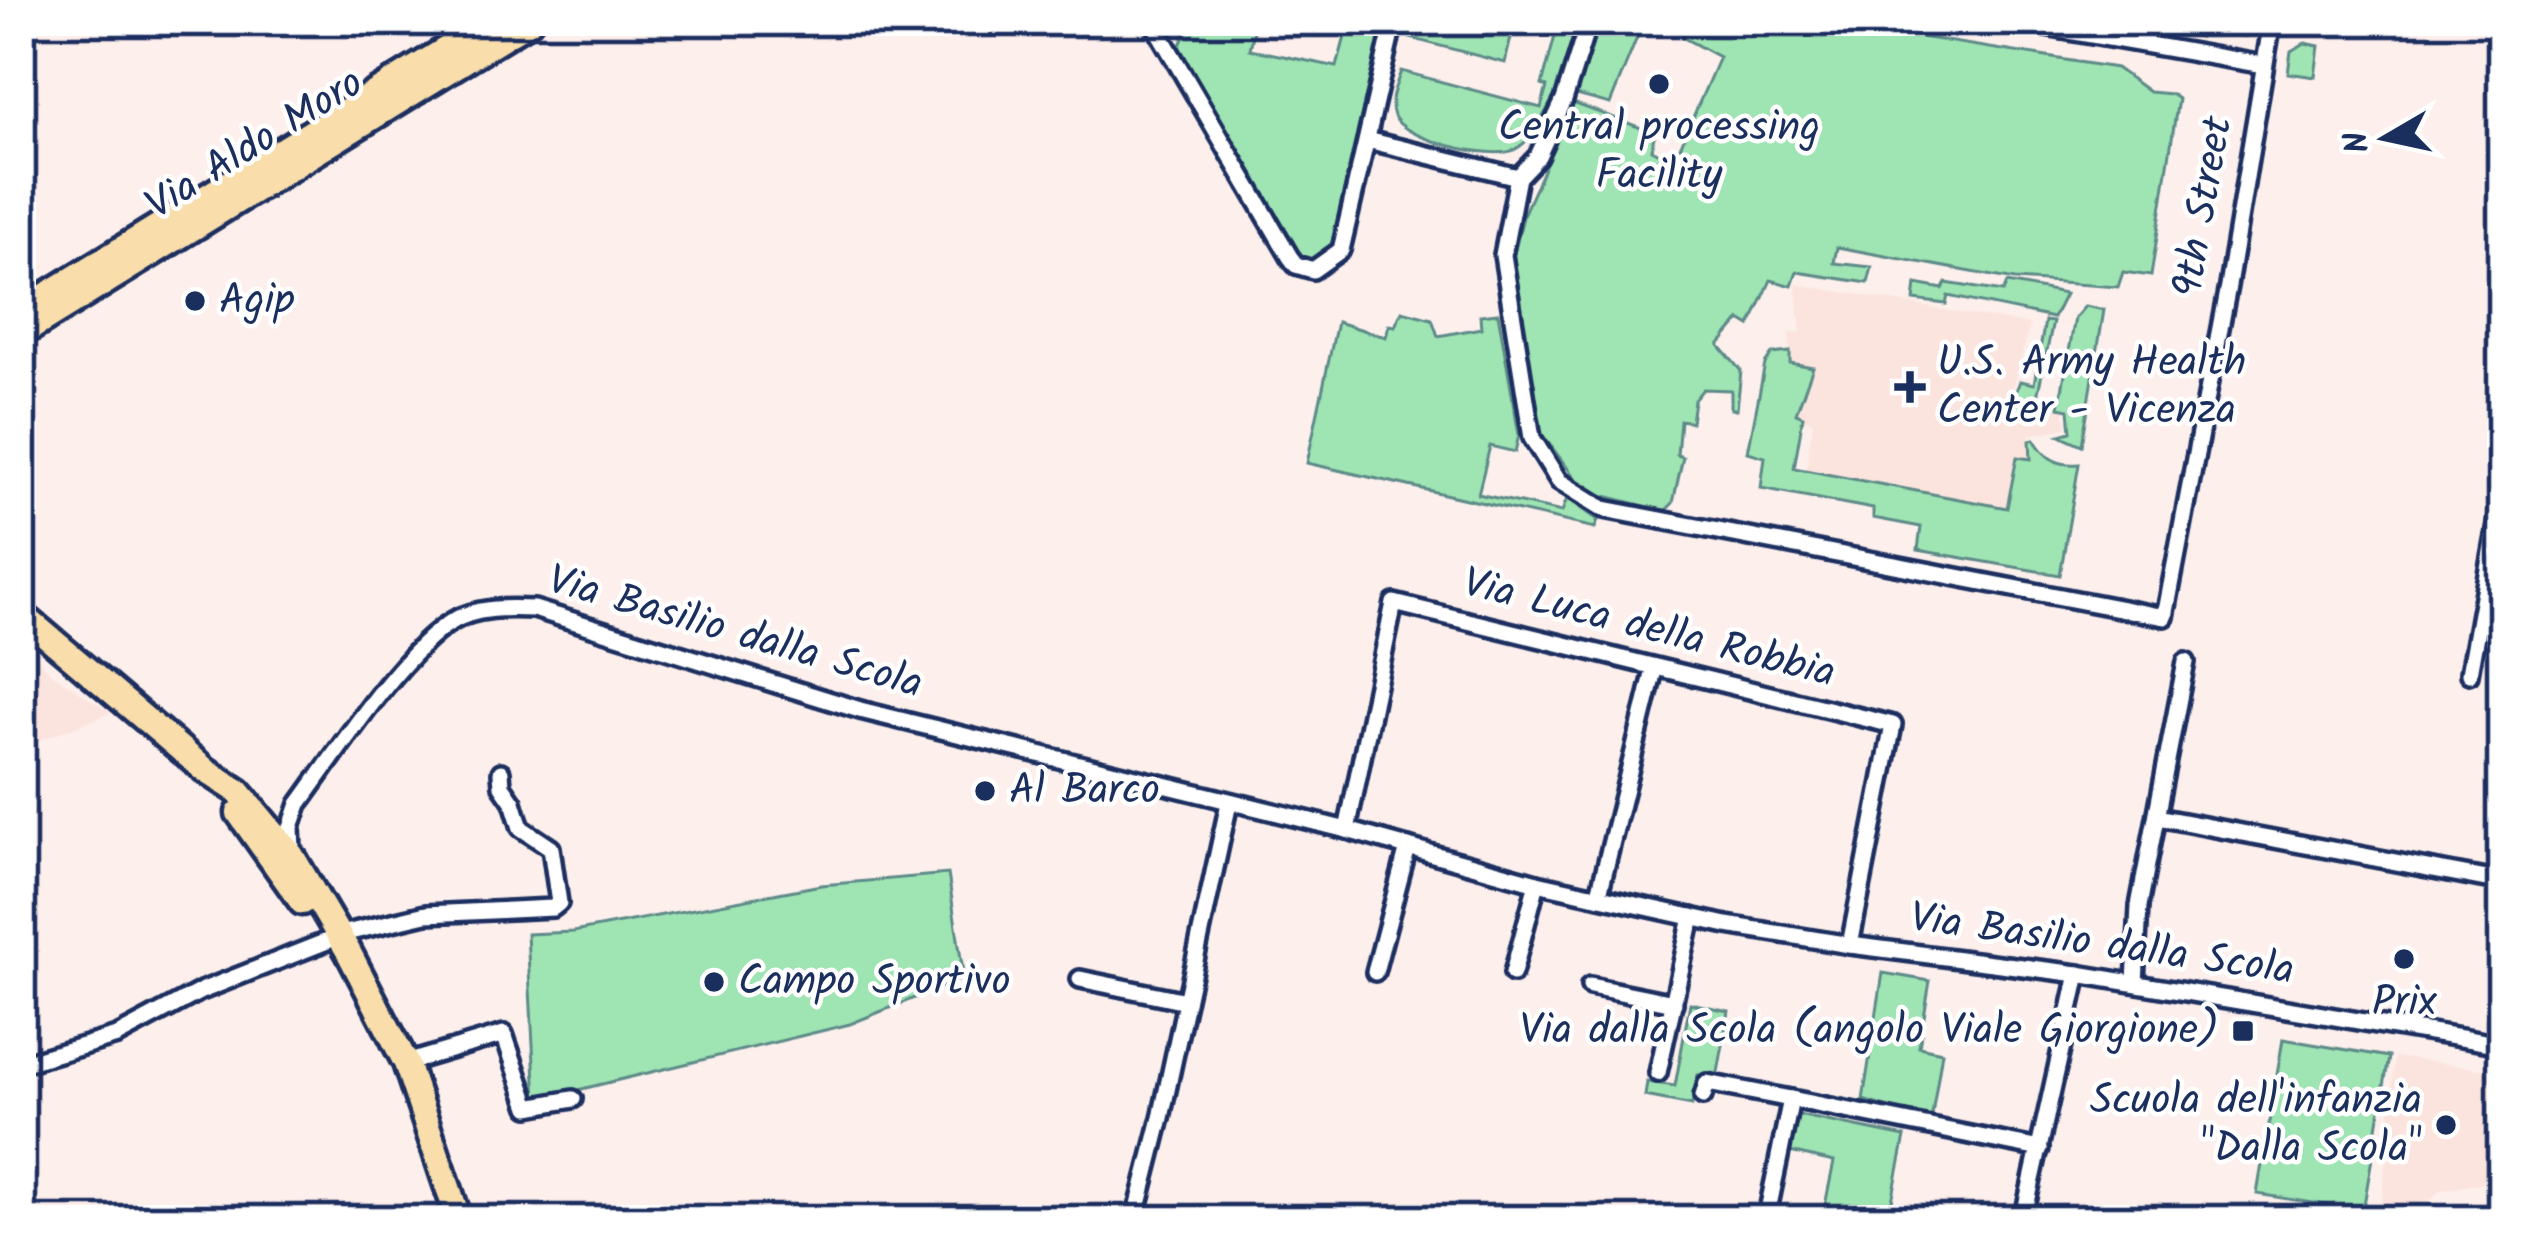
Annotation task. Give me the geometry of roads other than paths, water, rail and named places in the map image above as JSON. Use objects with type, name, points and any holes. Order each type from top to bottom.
[{"type":"main road","name":"Via Aldo Moro","points":[[21,310],[492,21]]},
{"type":"main road","name":"Via Aldo Moro","points":[[21,334],[529,21]]},
{"type":"main road","points":[[21,614],[204,769],[230,784],[286,840],[333,938]]},
{"type":"main road","points":[[204,769],[360,980],[406,1063],[459,1220]]},
{"type":"street","points":[[1152,21],[1296,265],[1313,270],[1341,250],[1394,21]]},
{"type":"street","points":[[1367,140],[1518,177],[1538,156],[1564,100],[1589,21]]},
{"type":"street","points":[[2011,21],[2264,65]]},
{"type":"street","name":"9th Street","points":[[1518,177],[1503,256],[1532,438],[1559,481],[1604,509],[2165,617],[2272,21]]},
{"type":"street","points":[[2469,674],[2502,491]]},
{"type":"street","name":"Via Luca della Robbia","points":[[1347,830],[1394,603],[1893,725],[1850,946]]},
{"type":"street","name":"Via Basilio dalla Scola","points":[[286,840],[299,804],[424,644],[453,620],[491,608],[534,608],[860,710],[1347,830],[1537,883],[1850,946],[2078,974],[2502,1045]]},
{"type":"street","points":[[2134,983],[2139,906],[2186,662]]},
{"type":"street","points":[[1599,894],[1654,670]]},
{"type":"street","points":[[21,1064],[116,1036],[201,991],[333,938],[399,918],[553,908],[559,903],[551,848],[521,828],[502,786],[501,772]]},
{"type":"street","points":[[1135,1220],[1229,803]]},
{"type":"street","points":[[232,804],[248,812],[265,833],[286,840]]},
{"type":"street","points":[[258,812],[281,814],[299,804]]},
{"type":"street","points":[[2157,817],[2502,882]]},
{"type":"street","points":[[1375,972],[1408,847]]},
{"type":"street","points":[[1514,973],[1537,883]]},
{"type":"street","points":[[1658,1073],[1692,916]]},
{"type":"street","points":[[2023,1220],[2078,974]]},
{"type":"street","points":[[1080,979],[1186,1001]]},
{"type":"street","points":[[1590,986],[1674,1003]]},
{"type":"street","points":[[406,1063],[504,1034],[529,1107],[573,1099]]},
{"type":"street","points":[[1703,1096],[1707,1083],[2040,1149]]},
{"type":"street","points":[[1766,1220],[1791,1100]]},
{"type":"place","name":"Central processing Facility","points":[[1659,84]]},
{"type":"place","name":"Agip","points":[[195,301]]},
{"type":"place","name":"U.S. Army Health Center - Vicenza","points":[[1910,387]]},
{"type":"place","name":"Al Barco","points":[[985,791]]},
{"type":"place","name":"Prix","points":[[2404,959]]},
{"type":"place","name":"Campo Sportivo","points":[[714,982]]},
{"type":"place","name":"Via dalla Scola (angolo Viale Giorgione)","points":[[2243,1031]]},
{"type":"place","name":"Scuola dell'infanzia \"Dalla Scola\"","points":[[2446,1125]]}]
